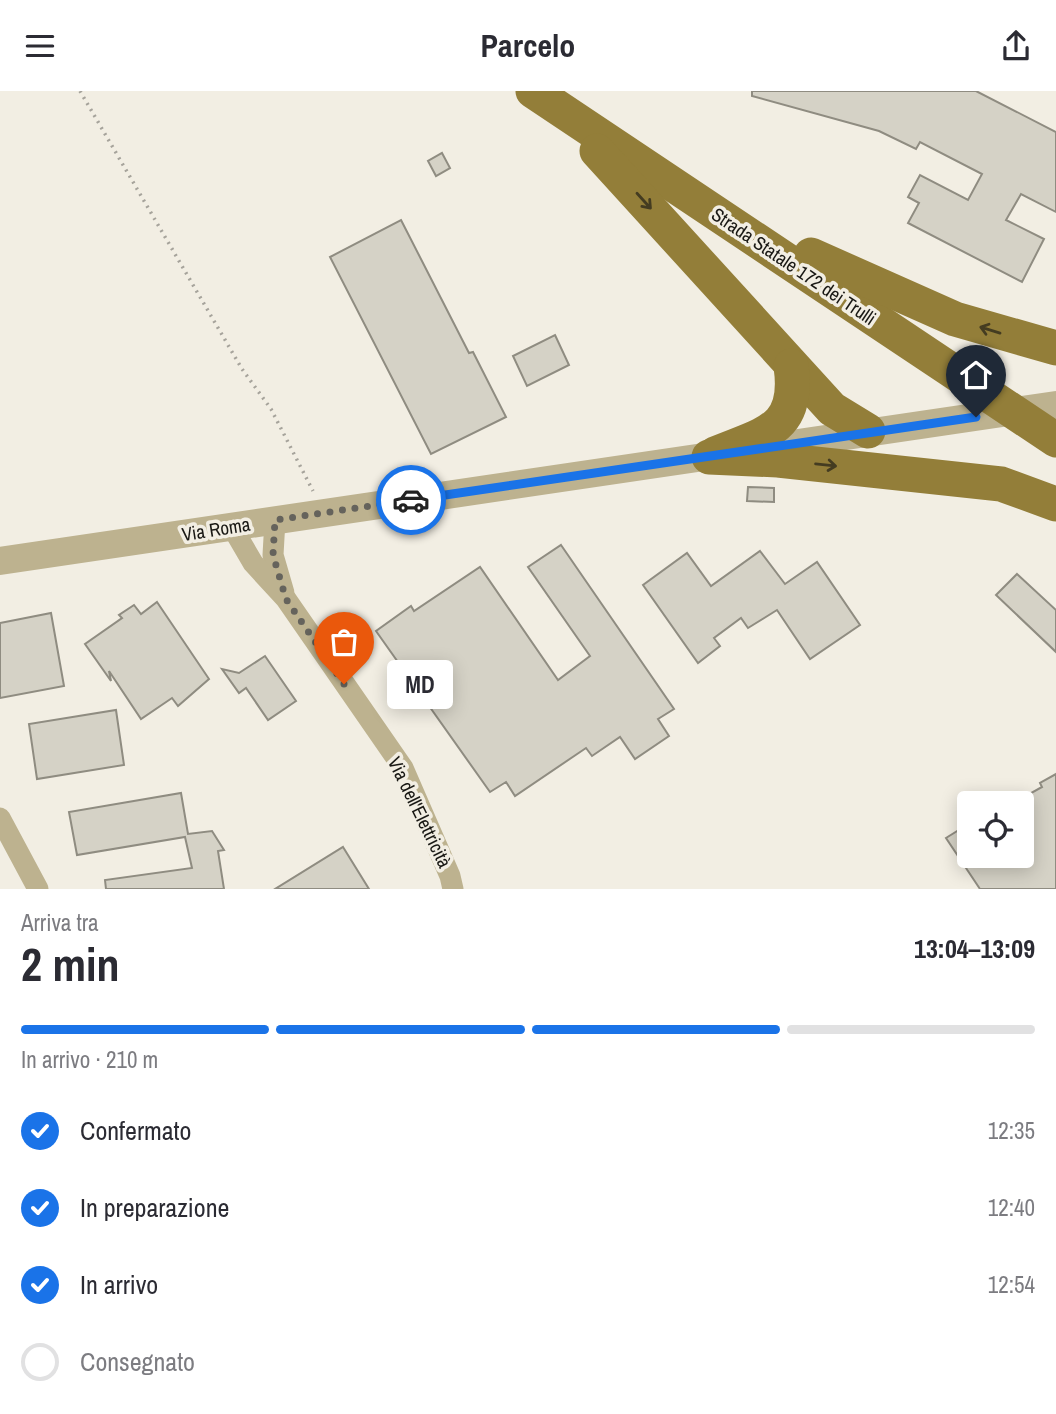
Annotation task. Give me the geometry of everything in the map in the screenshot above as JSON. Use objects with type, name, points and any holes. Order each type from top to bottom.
[{"type":"main road","name":"Strada Statale 172 dei Trulli","points":[[539,95],[1056,440]]},
{"type":"main road","points":[[539,95],[625,179],[832,409],[868,431]]},
{"type":"main road","points":[[662,177],[824,262],[907,299],[955,319],[1056,348]]},
{"type":"main road","points":[[709,457],[773,429],[789,411],[792,401],[795,390],[791,366]]},
{"type":"main road","points":[[709,457],[778,460],[1001,484],[1056,504]]},
{"type":"street","name":"Via Roma","points":[[0,561],[1056,405]]},
{"type":"street","name":"Via dell'Elettricità","points":[[275,520],[273,555],[286,599]]},
{"type":"street","name":"Via dell'Elettricità","points":[[232,527],[253,563],[286,599],[403,768],[450,876],[453,889]]},
{"type":"street","points":[[0,818],[38,889]]},
{"type":"path","points":[[80,91],[242,369],[271,409],[309,479],[321,513]]},
{"type":"building","points":[[752,91],[976,91],[1056,132],[1056,212],[1021,194],[1006,220],[1044,239],[1022,282],[908,223],[919,203],[908,197],[920,175],[968,200],[982,174],[920,142],[916,149],[879,131],[752,96]]},
{"type":"building","points":[[442,153],[450,168],[436,176],[428,161]]},
{"type":"building","points":[[401,220],[469,353],[473,352],[506,417],[431,454],[330,257]]},
{"type":"building","points":[[555,335],[569,365],[527,386],[513,356]]},
{"type":"building","points":[[748,487],[774,488],[774,502],[747,501]]},
{"type":"building","points":[[561,545],[674,709],[658,719],[669,736],[635,759],[620,737],[592,756],[586,748],[515,796],[506,782],[490,792],[376,631],[411,606],[414,611],[480,567],[558,680],[590,656],[528,567]]},
{"type":"building","points":[[760,551],[785,584],[817,562],[860,625],[810,659],[777,610],[748,628],[741,618],[714,638],[720,646],[698,663],[643,585],[687,553],[711,586]]},
{"type":"building","points":[[1017,574],[1056,610],[1056,652],[996,595]]},
{"type":"building","points":[[157,602],[209,679],[178,706],[172,698],[141,719],[109,671],[111,681],[85,644],[122,618],[119,615],[134,605],[141,614]]},
{"type":"building","points":[[51,613],[64,686],[0,698],[0,623]]},
{"type":"building","points":[[265,656],[296,701],[268,720],[246,688],[239,693],[222,669],[239,673]]},
{"type":"building","points":[[116,710],[124,765],[37,779],[29,724]]},
{"type":"building","points":[[1056,774],[1056,889],[980,889],[966,868],[1034,868],[1034,791],[1042,787],[1040,783]]},
{"type":"building","points":[[181,793],[188,834],[212,831],[224,850],[218,851],[224,889],[106,889],[105,880],[192,868],[185,837],[77,855],[69,812]]},
{"type":"building","points":[[957,831],[957,854],[946,838]]},
{"type":"building","points":[[343,847],[369,889],[275,889]]},
{"type":"way so far","points":[[344,684],[286,599],[273,555],[275,520],[411,500]]},
{"type":"place","name":"MD","points":[[344,684]]},
{"type":"route","points":[[411,500],[976,417]]}]
